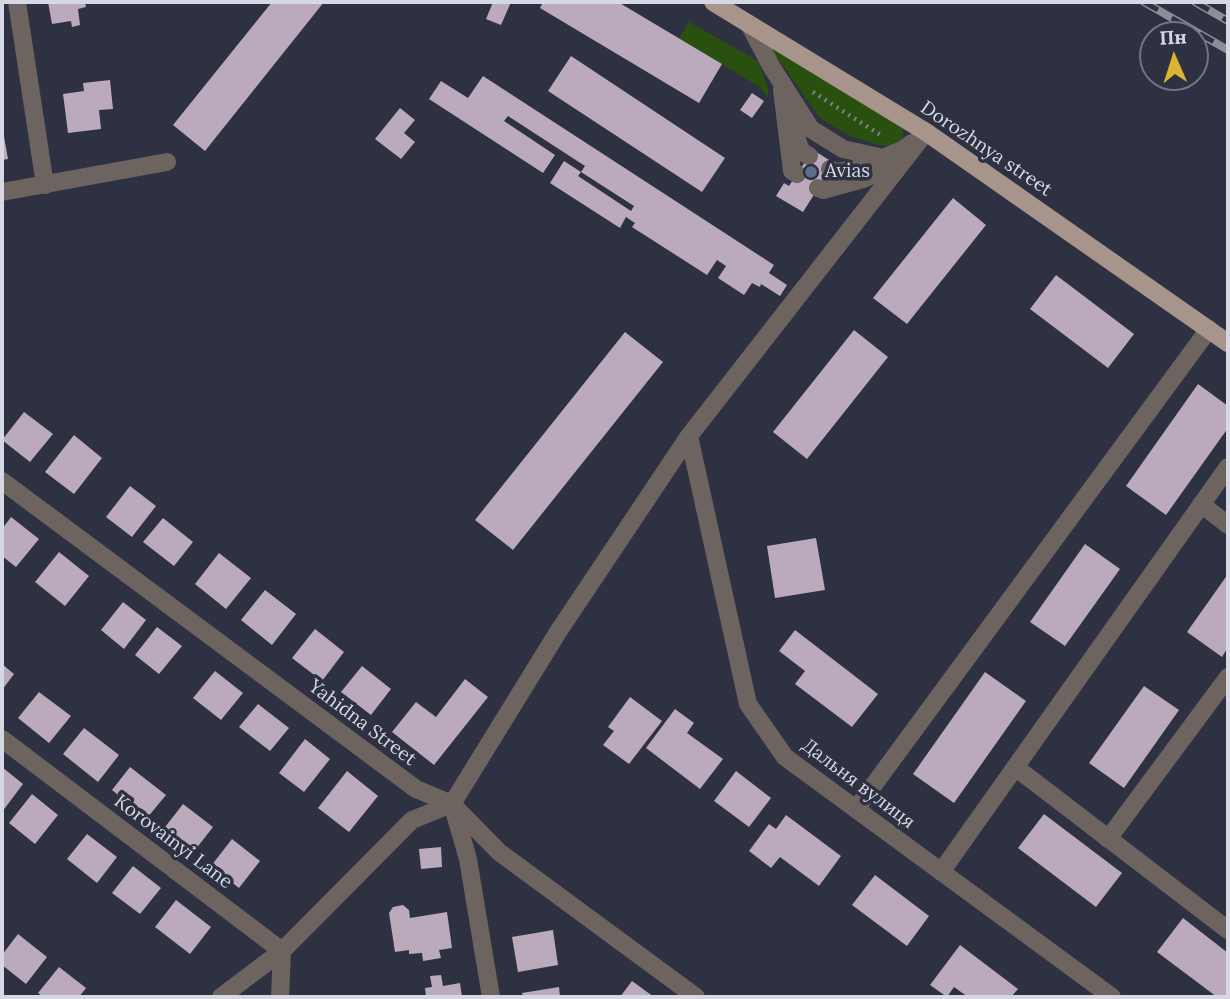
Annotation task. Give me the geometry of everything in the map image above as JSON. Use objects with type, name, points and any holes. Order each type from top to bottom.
[{"type":"main road","name":"Dorozhnya street","points":[[713,2],[926,132],[1228,343]]},
{"type":"street","points":[[17,2],[45,185]]},
{"type":"street","points":[[750,24],[811,129],[842,149],[883,158],[904,149]]},
{"type":"street","points":[[782,83],[801,151],[809,156]]},
{"type":"street","points":[[782,83],[790,161],[792,172],[797,174]]},
{"type":"street","points":[[830,169],[835,172],[858,170],[881,164],[926,132]]},
{"type":"street","points":[[221,997],[282,951],[412,820],[452,804],[558,632],[689,436],[926,132]]},
{"type":"street","points":[[818,188],[823,190],[881,171],[904,149]]},
{"type":"street","points":[[2,192],[167,162]]},
{"type":"street","points":[[856,809],[1209,329]]},
{"type":"street","name":"Дальня вулиця","points":[[689,436],[748,704],[785,757],[1112,997]]},
{"type":"street","points":[[941,872],[1228,467]]},
{"type":"street","name":"Yahidna Street","points":[[2,481],[416,789],[452,804],[499,852],[696,997]]},
{"type":"street","points":[[1201,505],[1228,525]]},
{"type":"street","points":[[1108,838],[1228,677]]},
{"type":"street","name":"Korovainyi Lane","points":[[2,739],[282,951]]},
{"type":"street","points":[[1015,767],[1228,930]]},
{"type":"street","points":[[452,804],[468,859],[491,997]]},
{"type":"street","points":[[280,997],[282,951]]},
{"type":"path","points":[[804,87],[904,149]]},
{"type":"green space","points":[[689,22],[758,61],[768,88],[768,97],[761,88],[679,38]]},
{"type":"green space","points":[[771,49],[776,49],[903,128],[903,139],[889,146],[879,145],[849,136],[820,118]]},
{"type":"building","points":[[48,2],[85,2],[86,7],[78,9],[80,25],[72,27],[71,21],[52,24]]},
{"type":"building","points":[[272,2],[324,2],[205,151],[173,125]]},
{"type":"building","points":[[493,2],[511,2],[501,25],[486,19]]},
{"type":"building","points":[[543,2],[618,2],[722,64],[699,103],[540,8]]},
{"type":"building","points":[[571,56],[725,158],[702,192],[548,91]]},
{"type":"building","points":[[483,76],[774,265],[769,273],[787,285],[780,296],[761,284],[760,287],[752,283],[744,295],[718,278],[726,266],[717,260],[707,275],[632,227],[635,223],[626,217],[620,228],[550,183],[564,161],[581,172],[585,166],[508,116],[504,121],[555,155],[543,173],[429,99],[441,81],[468,98]],"holes":[[[581,172],[634,206],[631,211],[578,176]]]},
{"type":"building","points":[[110,80],[113,109],[99,110],[101,129],[68,133],[63,94],[84,91],[83,83]]},
{"type":"building","points":[[752,93],[764,101],[752,118],[740,110]]},
{"type":"building","points":[[400,108],[415,120],[404,133],[415,142],[401,159],[375,139]]},
{"type":"building","points":[[2,125],[8,159],[2,160]]},
{"type":"building","points":[[813,150],[834,163],[803,212],[776,196],[784,183],[789,186]]},
{"type":"building","points":[[953,198],[986,225],[907,324],[873,298]]},
{"type":"building","points":[[1056,275],[1134,334],[1108,368],[1030,309]]},
{"type":"building","points":[[854,330],[888,357],[807,459],[773,432]]},
{"type":"building","points":[[625,332],[663,362],[513,550],[475,520]]},
{"type":"building","points":[[1198,384],[1228,406],[1228,428],[1166,515],[1126,486]]},
{"type":"building","points":[[24,412],[53,434],[30,462],[2,440]]},
{"type":"building","points":[[74,435],[102,458],[74,494],[45,472]]},
{"type":"building","points":[[130,486],[156,506],[132,537],[106,517]]},
{"type":"building","points":[[11,517],[39,539],[16,567],[2,556],[2,529]]},
{"type":"building","points":[[163,518],[193,542],[174,566],[143,542]]},
{"type":"building","points":[[816,538],[825,590],[775,598],[767,546]]},
{"type":"building","points":[[1085,544],[1120,569],[1065,646],[1030,622]]},
{"type":"building","points":[[59,552],[89,576],[65,606],[35,582]]},
{"type":"building","points":[[219,553],[251,578],[226,609],[195,584]]},
{"type":"building","points":[[1228,574],[1228,647],[1222,657],[1187,632]]},
{"type":"building","points":[[265,590],[296,614],[272,645],[241,620]]},
{"type":"building","points":[[123,602],[146,620],[124,649],[101,630]]},
{"type":"building","points":[[157,627],[182,646],[159,674],[135,655]]},
{"type":"building","points":[[315,629],[344,652],[322,681],[292,658]]},
{"type":"building","points":[[795,630],[878,694],[852,727],[795,684],[805,671],[779,651]]},
{"type":"building","points":[[2,664],[14,674],[2,690]]},
{"type":"building","points":[[362,666],[391,689],[371,715],[341,692]]},
{"type":"building","points":[[215,671],[243,693],[221,720],[193,698]]},
{"type":"building","points":[[985,672],[1026,701],[954,803],[913,774]]},
{"type":"building","points":[[465,679],[488,697],[434,765],[392,732],[416,702],[436,717]]},
{"type":"building","points":[[1144,686],[1179,710],[1124,788],[1089,763]]},
{"type":"building","points":[[39,692],[71,716],[49,743],[18,718]]},
{"type":"building","points":[[630,697],[662,721],[629,764],[603,745],[614,731],[608,727]]},
{"type":"building","points":[[258,704],[289,728],[270,751],[239,727]]},
{"type":"building","points":[[675,709],[694,723],[687,733],[723,759],[700,789],[646,748]]},
{"type":"building","points":[[84,728],[119,755],[98,782],[63,754]]},
{"type":"building","points":[[305,739],[330,759],[304,792],[279,773]]},
{"type":"building","points":[[2,767],[23,784],[2,812]]},
{"type":"building","points":[[130,767],[166,795],[147,818],[112,790]]},
{"type":"building","points":[[347,771],[378,796],[349,832],[318,808]]},
{"type":"building","points":[[736,771],[771,798],[749,827],[714,801]]},
{"type":"building","points":[[32,794],[58,815],[35,844],[9,823]]},
{"type":"building","points":[[183,804],[213,827],[192,854],[162,831]]},
{"type":"building","points":[[1044,814],[1122,873],[1096,907],[1018,848]]},
{"type":"building","points":[[786,815],[841,856],[819,886],[780,857],[771,868],[749,851],[769,824],[776,829]]},
{"type":"building","points":[[87,834],[117,857],[97,883],[67,859]]},
{"type":"building","points":[[232,839],[260,861],[239,888],[211,866]]},
{"type":"building","points":[[441,847],[442,867],[421,869],[419,849]]},
{"type":"building","points":[[133,866],[161,888],[140,914],[112,893]]},
{"type":"building","points":[[875,875],[929,916],[907,946],[852,905]]},
{"type":"building","points":[[176,900],[211,927],[190,954],[155,927]]},
{"type":"building","points":[[403,905],[409,910],[410,918],[447,912],[452,948],[439,950],[441,958],[423,961],[422,953],[409,954],[409,950],[395,952],[389,913],[393,907]]},
{"type":"building","points":[[1183,918],[1228,953],[1228,997],[1217,997],[1157,952]]},
{"type":"building","points":[[553,930],[558,965],[518,972],[512,937]]},
{"type":"building","points":[[18,934],[47,957],[26,984],[2,965],[2,955]]},
{"type":"building","points":[[960,945],[1018,989],[1011,997],[968,997],[954,987],[947,997],[930,985]]},
{"type":"building","points":[[59,967],[86,988],[79,997],[43,997],[38,993]]},
{"type":"building","points":[[441,975],[443,986],[460,983],[462,997],[426,997],[425,988],[432,987],[430,976]]},
{"type":"building","points":[[632,981],[654,997],[620,997]]},
{"type":"building","points":[[559,987],[560,997],[523,997],[522,993]]},
{"type":"railway","points":[[1144,2],[1228,50]]},
{"type":"railway","points":[[1195,2],[1228,21]]},
{"type":"place","name":"Avias","points":[[811,172]]}]
